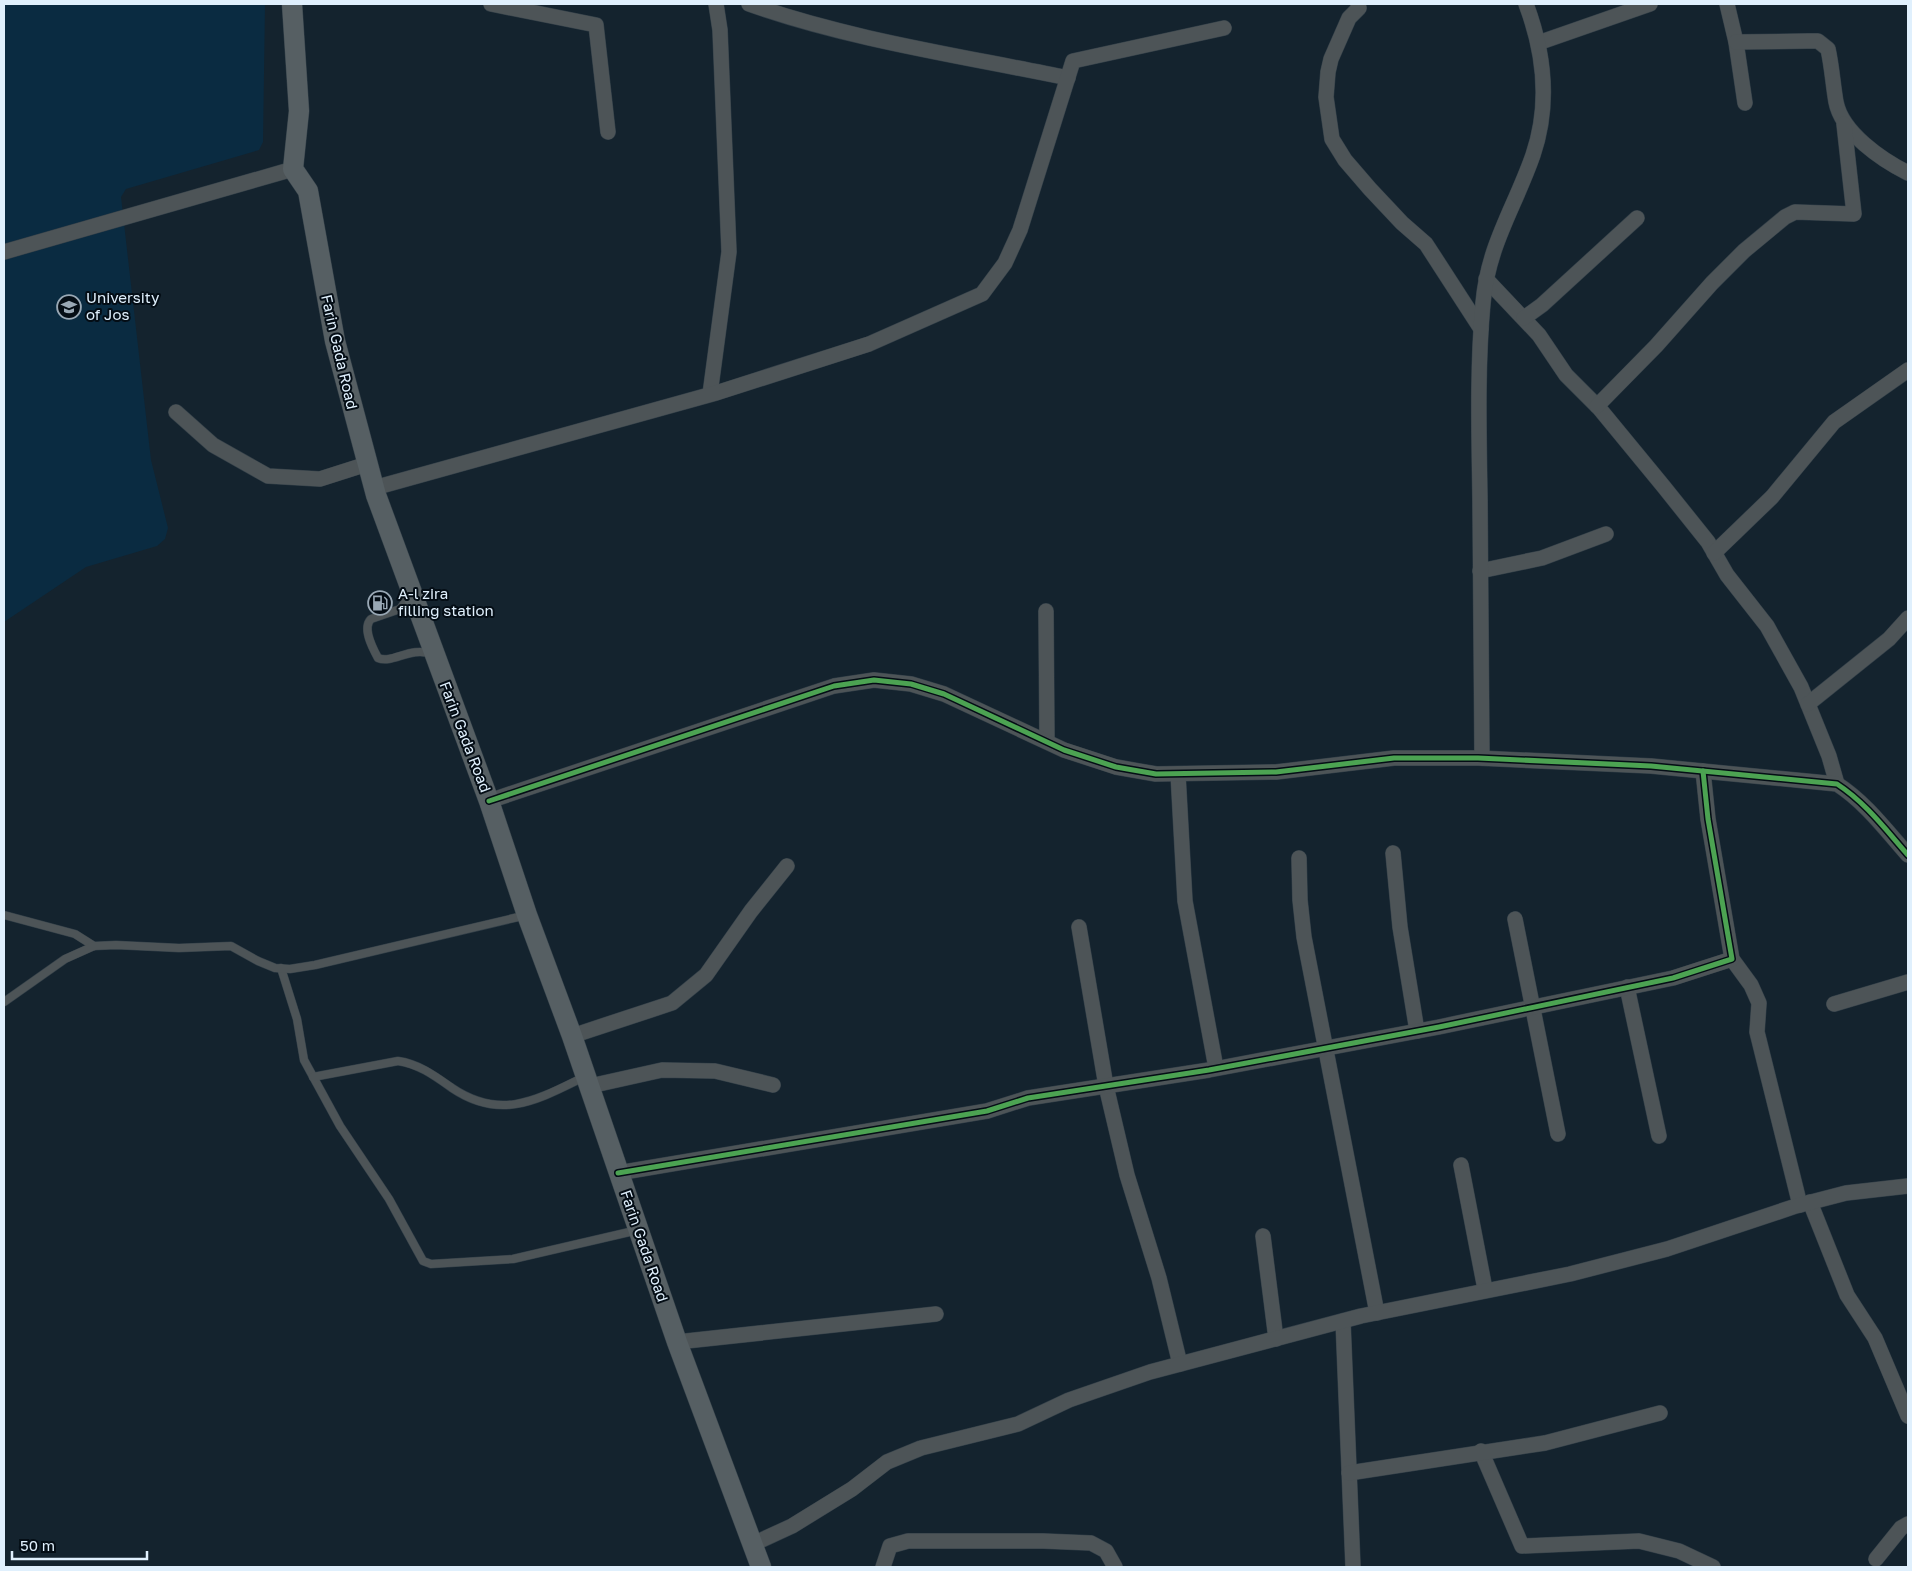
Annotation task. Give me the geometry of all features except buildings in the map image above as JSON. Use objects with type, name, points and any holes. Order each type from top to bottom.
[{"type":"main road","points":[[292,4],[298,111],[294,169]]},
{"type":"main road","name":"Farin Gada Road","points":[[294,169],[308,191],[335,341],[374,488],[411,593],[490,801],[527,915],[588,1081],[677,1342],[761,1567]]},
{"type":"street","points":[[491,4],[596,25],[608,132]]},
{"type":"street","points":[[710,394],[729,252],[720,30],[716,4]]},
{"type":"street","points":[[749,4],[780,9],[880,39],[1068,78]]},
{"type":"street","points":[[1358,4],[1359,8],[1349,18],[1331,59],[1328,72],[1326,97],[1332,139],[1345,160],[1370,189],[1402,223],[1426,244],[1481,329]]},
{"type":"street","points":[[1482,758],[1479,447],[1481,329],[1486,279],[1496,240],[1533,154],[1542,120],[1544,81],[1538,43],[1526,4]]},
{"type":"street","points":[[1538,43],[1650,4]]},
{"type":"street","points":[[1727,4],[1736,42],[1745,103]]},
{"type":"street","points":[[374,488],[710,394],[869,344],[982,294],[1005,263],[1020,230],[1073,61],[1224,28]]},
{"type":"street","points":[[1597,406],[1656,346],[1712,283],[1744,251],[1785,217],[1795,212],[1854,214],[1844,124],[1836,104],[1828,49],[1818,42],[1808,41],[1736,42]]},
{"type":"street","points":[[1844,124],[1889,164],[1908,174]]},
{"type":"street","points":[[4,252],[294,169]]},
{"type":"street","points":[[1524,318],[1542,306],[1637,218]]},
{"type":"street","points":[[1486,279],[1539,335],[1566,375],[1597,406],[1664,486],[1714,553],[1727,575],[1767,626],[1808,704],[1829,756],[1837,784]]},
{"type":"street","points":[[1714,553],[1772,498],[1834,422],[1908,370]]},
{"type":"street","points":[[176,412],[213,445],[268,476],[320,479],[367,464]]},
{"type":"street","points":[[1480,571],[1542,558],[1606,534]]},
{"type":"street","points":[[1046,611],[1047,741]]},
{"type":"street","points":[[1808,704],[1889,639],[1908,618]]},
{"type":"street","points":[[490,801],[834,686],[874,680],[911,684],[944,694],[1064,750],[1116,767],[1156,774],[1276,772],[1394,758],[1482,758],[1703,771],[1837,784],[1850,792],[1908,855]]},
{"type":"street","points":[[1703,771],[1708,819],[1732,959],[1751,985],[1759,1003],[1757,1032],[1805,1204],[1847,1295],[1902,1380],[1908,1416]]},
{"type":"street","points":[[1178,774],[1185,901],[1216,1068]]},
{"type":"street","points":[[1393,853],[1400,927],[1417,1031]]},
{"type":"street","points":[[1299,858],[1300,900],[1304,937],[1377,1312]]},
{"type":"street","points":[[572,1036],[672,1003],[706,975],[787,866]]},
{"type":"street","points":[[1515,919],[1558,1134]]},
{"type":"street","points":[[1079,927],[1106,1086],[1127,1175],[1159,1278],[1180,1364]]},
{"type":"street","points":[[618,1173],[987,1111],[1028,1098],[1216,1068],[1417,1031],[1673,978],[1732,959]]},
{"type":"street","points":[[1834,1004],[1908,982]]},
{"type":"street","points":[[1627,987],[1659,1136]]},
{"type":"street","points":[[588,1081],[662,1070],[715,1071],[773,1085]]},
{"type":"street","points":[[1461,1165],[1485,1289]]},
{"type":"street","points":[[753,1544],[792,1526],[852,1488],[886,1462],[921,1448],[1018,1424],[1068,1400],[1180,1364],[1377,1312],[1485,1289],[1570,1274],[1667,1249],[1805,1204],[1846,1193],[1908,1186]]},
{"type":"street","points":[[1263,1236],[1276,1339]]},
{"type":"street","points":[[677,1342],[936,1314]]},
{"type":"street","points":[[1343,1321],[1353,1567]]},
{"type":"street","points":[[1348,1473],[1481,1451],[1545,1443],[1660,1413]]},
{"type":"street","points":[[1481,1451],[1522,1546],[1639,1541],[1679,1550],[1713,1567]]},
{"type":"street","points":[[1876,1558],[1901,1528],[1908,1524]]},
{"type":"street","points":[[883,1567],[890,1546],[908,1540],[1043,1540],[1091,1543],[1106,1550],[1115,1567]]},
{"type":"lane","points":[[411,593],[406,604],[400,609],[372,618],[368,622],[366,627],[375,653],[378,658],[383,660],[412,652],[424,651],[434,655]]},
{"type":"lane","points":[[4,915],[75,934],[94,946]]},
{"type":"lane","points":[[4,1002],[65,959],[94,946],[116,944],[179,948],[232,946],[258,961],[290,969],[316,965],[527,915]]},
{"type":"lane","points":[[281,968],[297,1019],[304,1060],[340,1126],[389,1199],[423,1261],[431,1264],[513,1259],[638,1230]]},
{"type":"lane","points":[[313,1076],[398,1061],[412,1063],[468,1099],[493,1106],[537,1100],[588,1081]]},
{"type":"shaded area","name":"University of Jos","points":[[4,4],[265,4],[263,142],[259,150],[126,189],[121,197],[151,460],[168,528],[165,539],[157,546],[86,567],[4,622]]},
{"type":"cycle path","points":[[489,801],[834,686],[874,680],[911,684],[944,694],[1064,750],[1116,767],[1156,774],[1276,772],[1394,758],[1478,758],[1651,766],[1837,784],[1857,799],[1908,855]]},
{"type":"cycle path","points":[[618,1173],[987,1111],[1028,1098],[1209,1070],[1439,1027],[1673,978],[1732,959],[1708,819],[1703,771]]},
{"type":"place","name":"University of Jos","points":[[69,307]]},
{"type":"place","name":"A-l zira filling station","points":[[380,603]]}]
